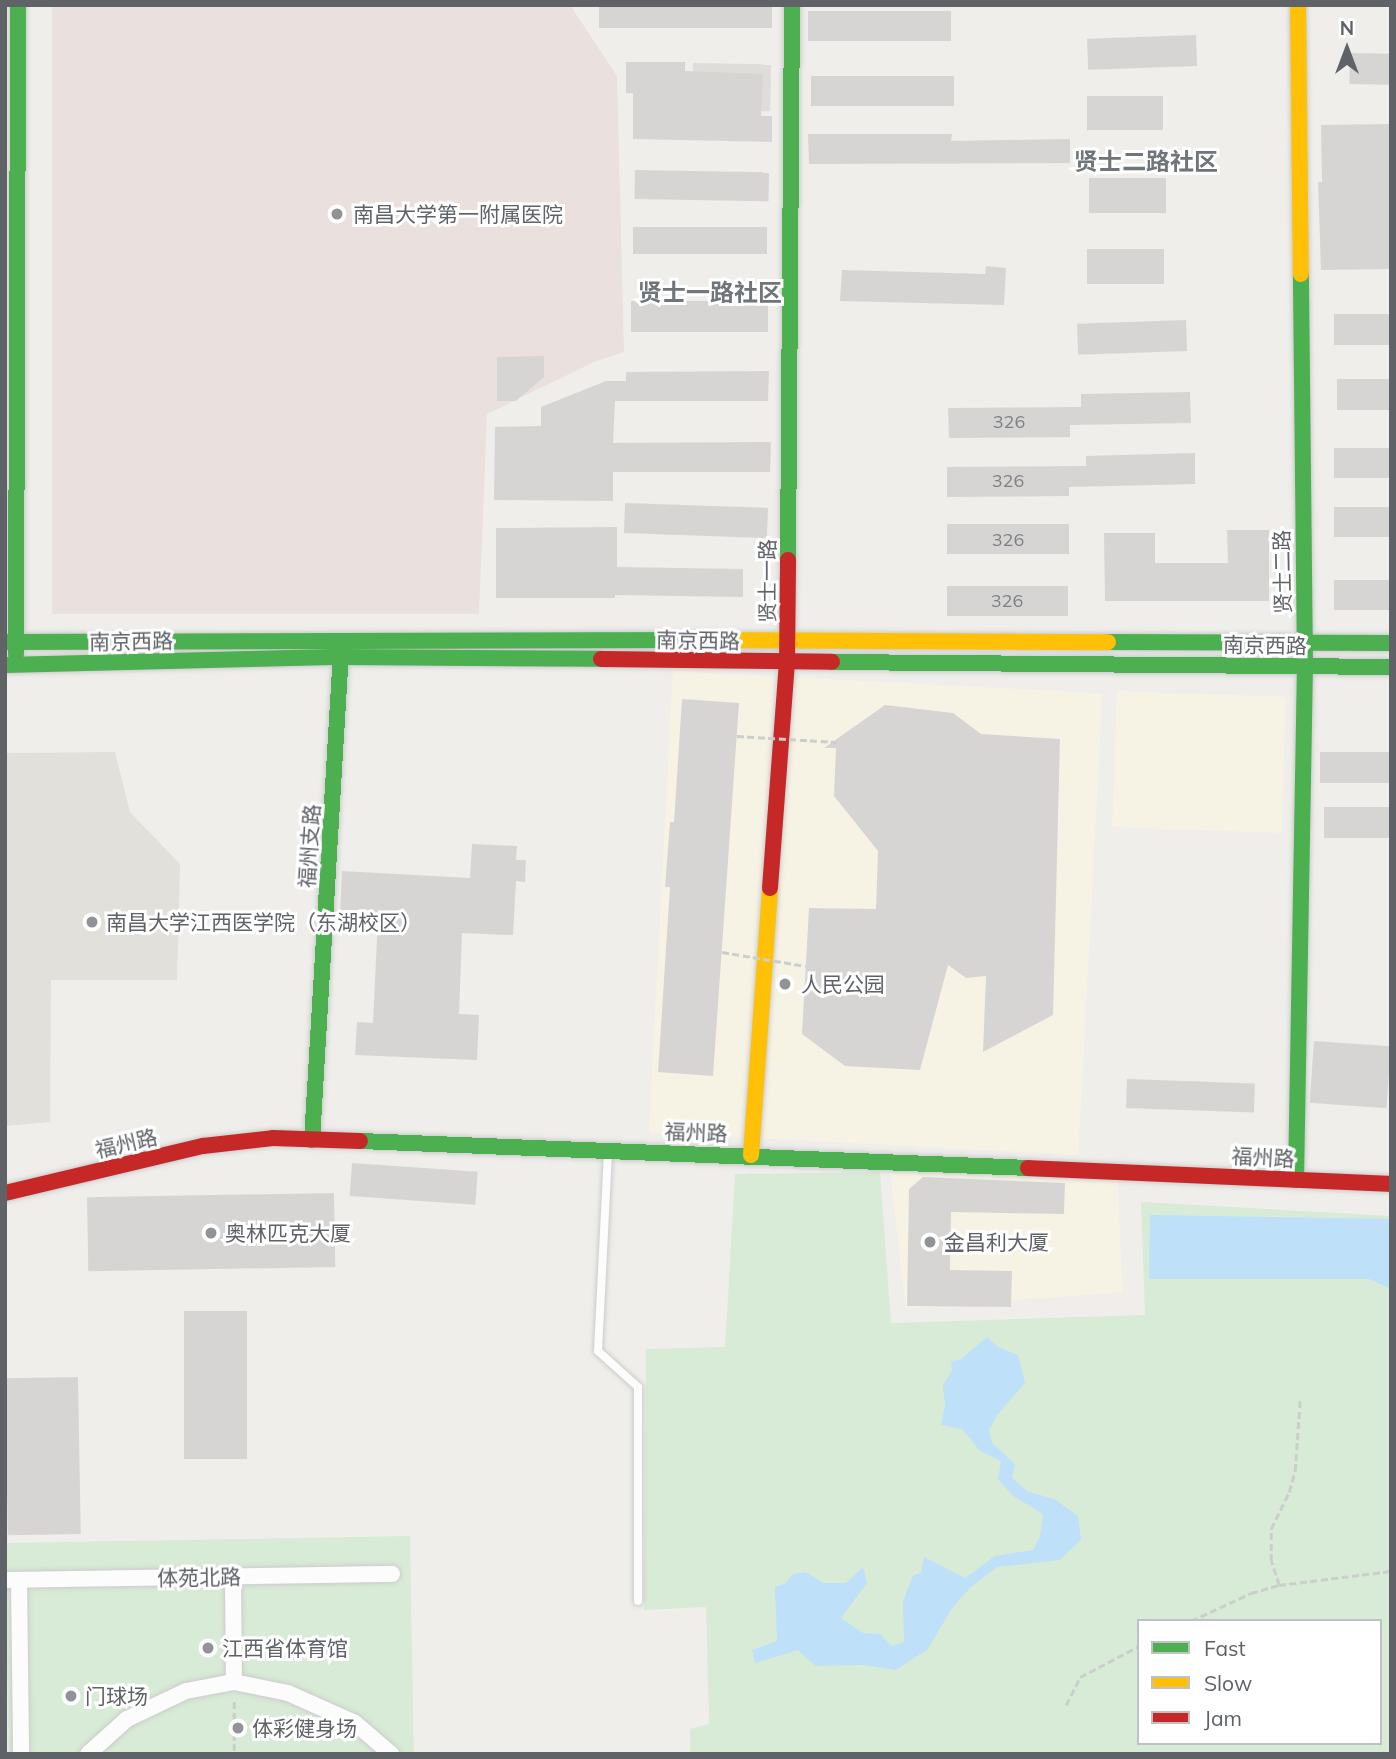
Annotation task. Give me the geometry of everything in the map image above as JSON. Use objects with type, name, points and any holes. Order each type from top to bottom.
[{"type":"street","points":[[10,665],[11,334],[18,5]]},
{"type":"street","name":"贤士一路","points":[[751,1155],[788,662],[792,5]]},
{"type":"street","name":"贤士二路","points":[[1296,1180],[1305,666],[1298,5]]},
{"type":"street","name":"南京西路","points":[[10,642],[342,639],[1391,643]]},
{"type":"street","name":"福州支路","points":[[312,1140],[342,639]]},
{"type":"street","name":"南京西路","points":[[10,665],[342,657],[1391,667]]},
{"type":"street","name":"福州路","points":[[5,1193],[203,1146],[273,1139],[751,1155],[1391,1184]]},
{"type":"street","name":"体苑北路","points":[[12,1580],[392,1574]]},
{"type":"street","points":[[233,1577],[234,1682]]},
{"type":"street","points":[[12,1580],[22,1754]]},
{"type":"street","points":[[88,1754],[127,1719],[186,1691],[234,1682],[288,1693],[355,1723],[391,1754]]},
{"type":"lane","points":[[608,1150],[598,1351],[638,1387],[638,1601]]},
{"type":"path","points":[[737,736],[837,742]]},
{"type":"path","points":[[722,952],[806,966]]},
{"type":"path","points":[[1279,1585],[1271,1561],[1271,1529],[1289,1492],[1295,1471],[1300,1399]]},
{"type":"path","points":[[1195,1619],[1251,1593],[1279,1585],[1391,1571]]},
{"type":"path","points":[[1066,1705],[1080,1677],[1137,1647]]},
{"type":"path","points":[[234,1682],[234,1751]]},
{"type":"shaded area","name":"南昌大学第一附属医院","points":[[52,5],[570,5],[617,76],[624,352],[594,362],[487,414],[479,614],[52,614]]},
{"type":"shaded area","points":[[693,63],[771,64],[770,111],[692,110]]},
{"type":"shaded area","points":[[673,671],[1102,694],[1078,1155],[649,1132]]},
{"type":"shaded area","points":[[1117,691],[1286,697],[1281,833],[1112,827]]},
{"type":"shaded area","name":"南昌大学江西医学院（东湖校区）","points":[[115,752],[130,812],[180,864],[177,980],[51,980],[50,1122],[5,1126],[5,753]]},
{"type":"shaded area","points":[[890,1172],[1118,1181],[1122,1292],[906,1309]]},
{"type":"green space","points":[[880,1172],[891,1323],[1145,1315],[1141,1202],[1391,1216],[1391,1754],[690,1754],[690,1729],[709,1724],[706,1607],[644,1610],[646,1349],[725,1347],[735,1174]]},
{"type":"green space","name":"江西省体育馆","points":[[410,1536],[414,1754],[9,1754],[5,1543]]},
{"type":"water","points":[[1150,1215],[1391,1219],[1391,1289],[1369,1279],[1149,1279]]},
{"type":"water","points":[[987,1337],[998,1347],[1018,1355],[1025,1383],[998,1414],[989,1430],[992,1443],[1015,1464],[1012,1478],[1027,1491],[1056,1500],[1078,1516],[1081,1540],[1060,1560],[997,1567],[971,1587],[952,1608],[928,1649],[896,1670],[864,1665],[815,1666],[798,1650],[755,1663],[752,1650],[777,1641],[775,1587],[786,1583],[793,1574],[806,1572],[823,1583],[846,1583],[863,1567],[867,1583],[841,1618],[863,1633],[880,1634],[892,1646],[904,1642],[903,1601],[913,1576],[921,1572],[924,1557],[965,1578],[995,1556],[1033,1550],[1040,1536],[1043,1514],[1013,1496],[998,1479],[1001,1461],[980,1451],[962,1429],[941,1425],[945,1405],[943,1385],[952,1370],[951,1361],[960,1360]]},
{"type":"building","points":[[599,5],[772,5],[772,28],[599,28]]},
{"type":"building","points":[[808,11],[951,11],[951,41],[808,41]]},
{"type":"building","points":[[1196,35],[1197,66],[1088,70],[1087,39]]},
{"type":"building","points":[[1350,53],[1391,54],[1390,85],[1349,84]]},
{"type":"building","points":[[626,62],[685,62],[685,71],[763,74],[761,116],[772,116],[772,142],[633,139],[633,93],[626,93]]},
{"type":"building","points":[[811,76],[954,76],[954,106],[811,106]]},
{"type":"building","points":[[1087,96],[1163,96],[1163,130],[1087,130]]},
{"type":"building","points":[[1391,124],[1391,269],[1321,270],[1318,182],[1322,182],[1321,125]]},
{"type":"building","points":[[808,134],[952,134],[951,141],[1070,139],[1070,163],[809,164]]},
{"type":"building","points":[[635,170],[769,172],[768,201],[634,199]]},
{"type":"building","points":[[1089,178],[1166,178],[1166,213],[1089,213]]},
{"type":"building","points":[[633,227],[767,227],[767,254],[633,254]]},
{"type":"building","points":[[1087,249],[1164,249],[1164,284],[1087,284]]},
{"type":"building","points":[[986,266],[1006,268],[1004,305],[840,301],[842,270],[985,274]]},
{"type":"building","points":[[631,301],[768,301],[768,332],[631,332]]},
{"type":"building","points":[[1334,314],[1391,314],[1391,345],[1334,345]]},
{"type":"building","points":[[1186,320],[1187,351],[1078,355],[1077,324]]},
{"type":"building","points":[[544,356],[544,377],[516,401],[497,401],[497,357]]},
{"type":"building","points":[[769,371],[768,401],[615,401],[613,443],[771,442],[770,472],[613,472],[613,501],[494,500],[495,427],[541,426],[541,407],[606,381],[626,381],[626,372]]},
{"type":"building","points":[[1337,379],[1391,379],[1391,410],[1337,410]]},
{"type":"building","points":[[1190,392],[1191,423],[1070,425],[1070,437],[949,438],[948,408],[1081,407],[1081,394]]},
{"type":"building","points":[[1334,448],[1391,448],[1391,478],[1334,478]]},
{"type":"building","points":[[1195,453],[1195,484],[1069,487],[1069,496],[947,497],[947,467],[1086,466],[1086,456]]},
{"type":"building","points":[[625,503],[768,508],[767,538],[624,533]]},
{"type":"building","points":[[1334,507],[1391,507],[1391,537],[1334,537]]},
{"type":"building","points":[[947,524],[1069,524],[1069,554],[947,554]]},
{"type":"building","points":[[617,527],[617,567],[743,569],[743,597],[615,595],[615,598],[496,598],[496,528]]},
{"type":"building","points":[[1227,530],[1269,530],[1269,601],[1105,601],[1104,533],[1155,533],[1155,563],[1228,563]]},
{"type":"building","points":[[1334,580],[1391,580],[1391,610],[1334,610]]},
{"type":"building","points":[[947,586],[1068,586],[1068,616],[947,616]]},
{"type":"building","points":[[682,699],[739,703],[713,1076],[658,1072],[670,887],[665,887],[670,822],[674,822]]},
{"type":"building","points":[[885,705],[953,713],[981,734],[1060,739],[1053,1015],[983,1052],[986,976],[966,978],[948,965],[920,1070],[845,1066],[802,1034],[809,908],[876,909],[878,851],[834,796],[836,748],[824,748]]},
{"type":"building","points":[[1320,752],[1391,752],[1391,783],[1320,783]]},
{"type":"building","points":[[1324,807],[1391,807],[1391,838],[1324,838]]},
{"type":"building","points":[[472,844],[517,846],[516,860],[526,860],[525,882],[516,881],[513,935],[462,933],[459,1014],[479,1015],[477,1060],[355,1055],[357,1022],[373,1023],[378,917],[340,915],[342,871],[470,878]]},
{"type":"building","points":[[1314,1041],[1391,1046],[1386,1108],[1310,1103]]},
{"type":"building","points":[[1127,1079],[1255,1083],[1254,1112],[1126,1108]]},
{"type":"building","points":[[352,1163],[478,1172],[475,1205],[350,1196]]},
{"type":"building","name":"金昌利大厦","points":[[923,1177],[1065,1183],[1064,1214],[951,1212],[950,1270],[1012,1271],[1011,1307],[907,1306],[909,1189]]},
{"type":"building","name":"奥林匹克大厦","points":[[334,1193],[335,1267],[88,1271],[87,1197]]},
{"type":"building","points":[[184,1311],[247,1311],[247,1459],[184,1459]]},
{"type":"building","points":[[78,1377],[81,1534],[8,1535],[5,1378]]},
{"type":"traffic: fast","points":[[16,654],[18,5]]},
{"type":"traffic: fast","points":[[788,560],[792,5]]},
{"type":"traffic: fast","points":[[1296,1180],[1305,666],[1301,274]]},
{"type":"traffic: fast","points":[[5,642],[696,640]]},
{"type":"traffic: fast","points":[[312,1140],[342,642]]},
{"type":"traffic: fast","points":[[1108,642],[1391,643]]},
{"type":"traffic: fast","points":[[5,665],[342,657],[601,659]]},
{"type":"traffic: fast","points":[[832,662],[1391,667]]},
{"type":"traffic: fast","points":[[360,1141],[1028,1168]]},
{"type":"traffic: slow","points":[[1298,5],[1301,274]]},
{"type":"traffic: slow","points":[[696,640],[1108,642]]},
{"type":"traffic: slow","points":[[751,1155],[770,888]]},
{"type":"traffic: jam","points":[[770,888],[787,662],[788,560]]},
{"type":"traffic: jam","points":[[601,659],[832,662]]},
{"type":"traffic: jam","points":[[5,1193],[203,1146],[273,1138],[360,1141]]},
{"type":"traffic: jam","points":[[1028,1168],[1391,1184]]},
{"type":"place","name":"南昌大学第一附属医院","points":[[337,214]]},
{"type":"place","name":"南昌大学江西医学院（东湖校区）","points":[[92,922]]},
{"type":"place","name":"人民公园","points":[[785,984]]},
{"type":"place","name":"奥林匹克大厦","points":[[211,1233]]},
{"type":"place","name":"金昌利大厦","points":[[930,1242]]},
{"type":"place","name":"江西省体育馆","points":[[208,1648]]},
{"type":"place","name":"门球场","points":[[71,1696]]},
{"type":"place","name":"体彩健身场","points":[[238,1728]]},
{"type":"district","name":"贤士二路社区","points":[[1146,162]]},
{"type":"district","name":"贤士一路社区","points":[[710,293]]}]
